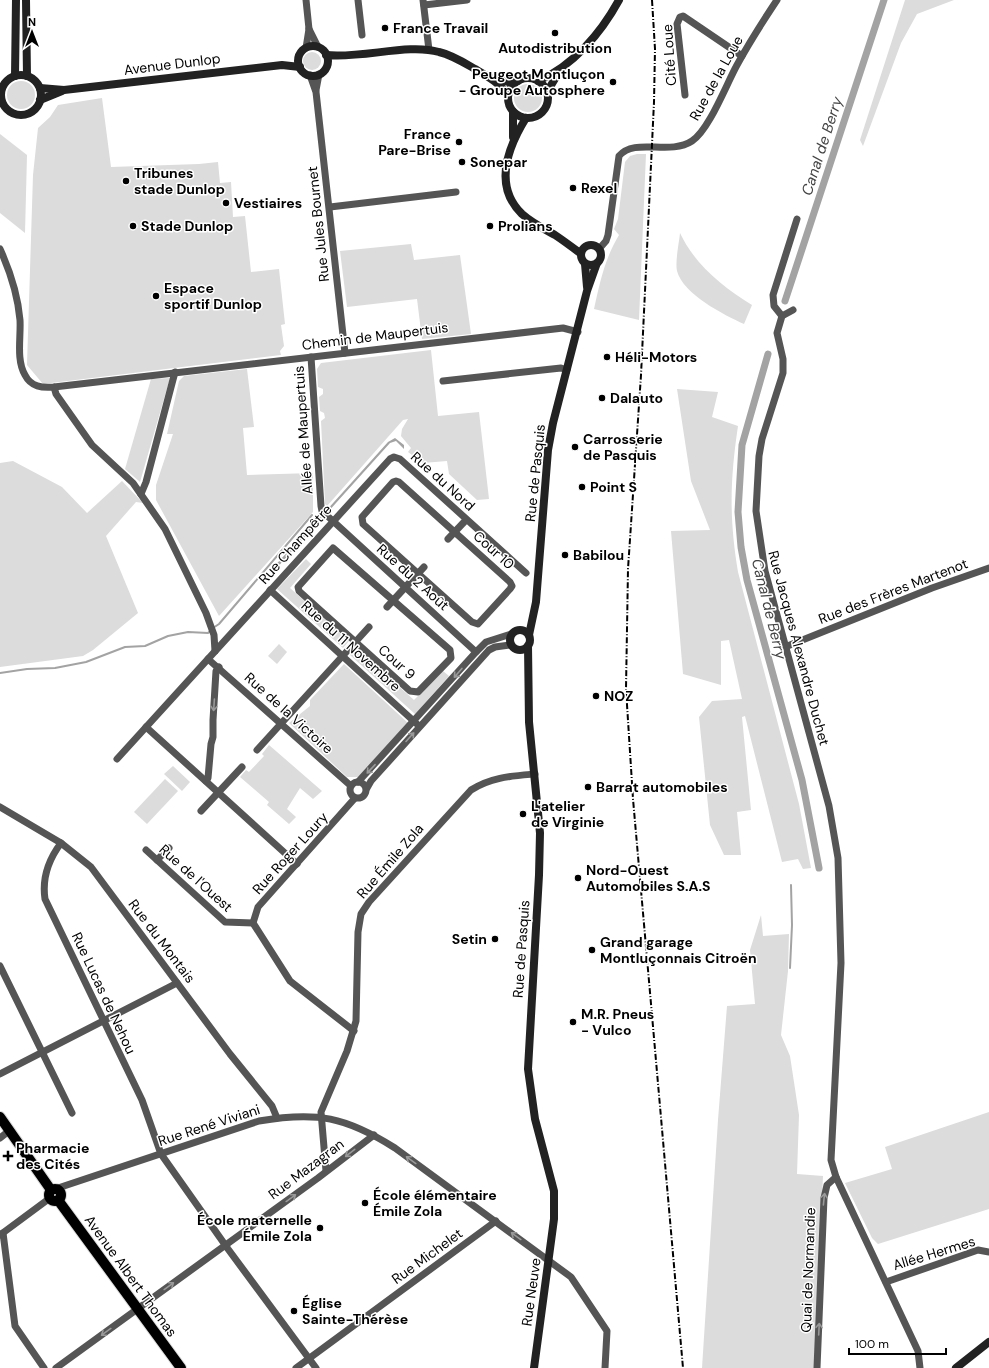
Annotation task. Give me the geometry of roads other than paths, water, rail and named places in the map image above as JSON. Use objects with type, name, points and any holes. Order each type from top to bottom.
[{"type":"main road","points":[[15,76],[16,0]]},
{"type":"main road","points":[[26,0],[27,76]]},
{"type":"main road","points":[[538,81],[549,76],[562,67],[600,31],[619,0]]},
{"type":"main road","points":[[327,64],[326,55],[318,47],[306,48],[299,56],[300,67],[310,75],[319,74],[327,64],[351,56]]},
{"type":"main road","points":[[326,55],[351,56],[429,50],[448,55],[490,77],[508,82],[528,78],[538,81],[547,92]]},
{"type":"main road","name":"Avenue Dunlop","points":[[282,65],[299,56]]},
{"type":"main road","name":"Avenue Dunlop","points":[[40,88],[64,90],[282,65],[300,67]]},
{"type":"main road","points":[[514,112],[526,118],[539,115],[544,111],[547,105],[547,92],[562,67]]},
{"type":"main road","points":[[15,76],[27,76],[40,88],[40,100],[37,106],[26,114],[13,113],[3,104],[2,90],[4,84],[15,76]]},
{"type":"main road","points":[[490,77],[508,95]]},
{"type":"main road","points":[[518,81],[513,85],[508,95],[509,104],[514,112],[515,120],[513,140],[506,166],[506,183],[510,197],[525,216],[582,250]]},
{"type":"main road","name":"Avenue Dunlop","points":[[40,100],[64,90]]},
{"type":"main road","points":[[513,140],[526,118]]},
{"type":"main road","points":[[593,245],[599,249],[601,255],[597,263],[591,265],[585,264],[581,259],[582,250],[593,245]]},
{"type":"main road","name":"Rue de Pasquis","points":[[528,635],[534,613],[548,450],[557,404],[597,263]]},
{"type":"main road","name":"Rue de Pasquis","points":[[585,264],[588,291]]},
{"type":"main road","points":[[520,630],[528,635],[530,640],[528,646],[523,650],[517,650],[510,645],[511,634],[520,630],[534,613]]},
{"type":"main road","name":"Rue de Pasquis","points":[[528,646],[529,722],[540,833],[528,1069],[536,1119],[554,1191],[554,1219]]},
{"type":"main road","name":"Rue de Pasquis","points":[[517,650],[526,665],[529,678]]},
{"type":"main road","name":"Avenue Albert Thomas","points":[[0,1117],[54,1194],[181,1368]]},
{"type":"main road","name":"Rue Neuve","points":[[534,1368],[554,1219]]},
{"type":"main road","points":[[956,1368],[989,1342]]},
{"type":"street","points":[[306,0],[309,30],[306,48]]},
{"type":"street","points":[[358,0],[362,34]]},
{"type":"street","points":[[429,50],[424,2],[467,0]]},
{"type":"street","name":"Rue de la Loue","points":[[599,249],[606,241],[608,235],[619,156],[629,148],[675,148],[686,145],[696,138],[705,127],[742,56],[777,0]]},
{"type":"street","name":"Cité Loue","points":[[686,95],[677,24],[680,17],[683,16],[742,56]]},
{"type":"street","points":[[309,30],[318,47]]},
{"type":"street","name":"Rue Jules Bournet","points":[[316,92],[319,74]]},
{"type":"street","name":"Rue Jules Bournet","points":[[310,75],[316,92],[330,207],[345,353]]},
{"type":"street","points":[[330,207],[456,192]]},
{"type":"street","points":[[793,310],[782,316],[774,306],[773,295],[798,219]]},
{"type":"street","name":"Chemin de Maupertuis","points":[[0,249],[16,298],[20,320],[21,354],[24,375],[36,386],[54,387],[563,328],[578,332]]},
{"type":"street","name":"Rue Jacques Alexandre Duchet","points":[[782,316],[777,333],[783,358],[783,373],[762,439],[759,456],[756,511],[760,550],[829,806],[835,840],[839,875],[841,963],[831,1149],[836,1177]]},
{"type":"street","name":"Allée de Maupertuis","points":[[311,357],[321,506],[333,522]]},
{"type":"street","points":[[443,381],[561,368],[567,370]]},
{"type":"street","points":[[141,494],[148,475],[175,372]]},
{"type":"street","points":[[54,387],[56,394],[89,441],[133,483],[165,529],[197,592],[212,631],[215,651]]},
{"type":"street","name":"Rue Champêtre","points":[[146,727],[390,458],[394,457]]},
{"type":"street","name":"Rue du Nord","points":[[394,457],[400,459],[526,573]]},
{"type":"street","name":"Cour 10","points":[[393,482],[399,482],[510,582],[512,586],[478,624],[475,624],[418,573],[361,521],[362,517],[393,482]]},
{"type":"street","points":[[448,540],[466,520]]},
{"type":"street","name":"Rue du 2 Août","points":[[333,522],[476,652]]},
{"type":"street","name":"Cour 9","points":[[336,548],[394,599],[451,653],[451,658],[418,692],[410,692],[298,589],[331,549],[336,548]]},
{"type":"street","points":[[387,607],[424,567]]},
{"type":"street","name":"Rue des Frères Martenot","points":[[785,647],[932,588],[989,568]]},
{"type":"street","name":"Rue du 11 Novembre","points":[[270,590],[417,724]]},
{"type":"street","points":[[257,750],[369,627]]},
{"type":"street","name":"Rue Roger Loury","points":[[254,923],[258,907],[355,798],[360,799],[365,796],[371,780],[476,652],[486,642],[511,634]]},
{"type":"street","name":"Rue Roger Loury","points":[[351,786],[358,782],[417,724],[489,650],[495,647],[510,645]]},
{"type":"street","name":"Rue de la Victoire","points":[[208,659],[351,786]]},
{"type":"street","points":[[206,781],[213,737],[216,671],[218,667]]},
{"type":"street","points":[[117,759],[146,727],[297,864]]},
{"type":"street","points":[[201,811],[242,767]]},
{"type":"street","name":"Rue Émile Zola","points":[[321,1117],[321,1112],[354,1031],[358,1012],[358,932],[361,914],[369,902],[471,790],[482,782],[498,778],[535,774]]},
{"type":"street","points":[[358,782],[367,788]]},
{"type":"street","points":[[351,786],[350,792],[355,798]]},
{"type":"street","name":"Rue du Montais","points":[[0,808],[61,843],[91,867],[230,1054],[272,1106],[276,1118]]},
{"type":"street","name":"Rue Lucas de Nehou","points":[[61,843],[51,859],[44,889],[45,899],[142,1100],[161,1154],[225,1245],[316,1368]]},
{"type":"street","points":[[157,860],[169,848]]},
{"type":"street","name":"Rue de l'Ouest","points":[[146,850],[225,922],[231,924],[254,923]]},
{"type":"street","points":[[254,923],[262,934],[284,975],[354,1031]]},
{"type":"street","points":[[0,966],[72,1113]]},
{"type":"street","points":[[0,1074],[177,983]]},
{"type":"street","points":[[321,1117],[326,1171]]},
{"type":"street","name":"Rue René Viviani","points":[[2,1234],[54,1194],[161,1154],[258,1121],[276,1118],[321,1117],[347,1122],[374,1135],[496,1221],[571,1277],[607,1331],[605,1368]]},
{"type":"street","points":[[0,1138],[9,1131]]},
{"type":"street","name":"Rue Mazagran","points":[[56,1368],[374,1135]]},
{"type":"street","points":[[836,1177],[918,1351],[920,1368]]},
{"type":"street","name":"Quai de Normandie","points":[[817,1368],[824,1197],[827,1185],[836,1177]]},
{"type":"street","name":"Rue Michelet","points":[[296,1368],[496,1221]]},
{"type":"street","points":[[2,1234],[15,1326],[44,1368]]},
{"type":"street","name":"Allée Hermes","points":[[886,1282],[899,1276],[978,1250],[989,1252]]},
{"type":"waterway","name":"Canal de Berry","points":[[785,301],[884,0]]},
{"type":"waterway","name":"Canal de Berry","points":[[768,354],[742,445],[738,512],[741,547],[747,580],[802,780],[819,868]]},
{"type":"waterway","points":[[213,628],[219,624],[312,515]]},
{"type":"waterway","points":[[0,673],[27,669],[55,668],[86,662],[125,647],[145,646],[168,636],[188,632],[208,633],[210,631]]},
{"type":"waterway","points":[[790,968],[792,925],[791,885]]},
{"type":"railway","points":[[652,0],[655,49],[654,102],[641,375],[628,569],[626,689],[633,799],[683,1368]]},
{"type":"place","name":"France Travail","points":[[385,28]]},
{"type":"place","name":"Autodistribution","points":[[555,33]]},
{"type":"place","name":"Peugeot Montluçon - Groupe Autosphere","points":[[613,82]]},
{"type":"place","name":"France Pare-Brise","points":[[459,142]]},
{"type":"place","name":"Sonepar","points":[[462,162]]},
{"type":"place","name":"Tribunes stade Dunlop","points":[[126,181]]},
{"type":"place","name":"Rexel","points":[[573,188]]},
{"type":"place","name":"Vestiaires","points":[[226,203]]},
{"type":"place","name":"Stade Dunlop","points":[[133,226]]},
{"type":"place","name":"Prolians","points":[[490,226]]},
{"type":"place","name":"Espace sportif Dunlop","points":[[156,296]]},
{"type":"place","name":"Héli-Motors","points":[[607,357]]},
{"type":"place","name":"Dalauto","points":[[602,398]]},
{"type":"place","name":"Carrosserie de Pasquis","points":[[575,447]]},
{"type":"place","name":"Point S","points":[[582,487]]},
{"type":"place","name":"Babilou","points":[[565,555]]},
{"type":"place","name":"NOZ","points":[[596,696]]},
{"type":"place","name":"Barrat automobiles","points":[[588,787]]},
{"type":"place","name":"L'atelier de Virginie","points":[[523,814]]},
{"type":"place","name":"Nord-Ouest Automobiles S.A.S","points":[[578,878]]},
{"type":"place","name":"Setin","points":[[495,939]]},
{"type":"place","name":"Grand garage Montluçonnais Citroën","points":[[592,950]]},
{"type":"place","name":"M.R. Pneus - Vulco","points":[[573,1022]]},
{"type":"place","name":"Pharmacie des Cités","points":[[8,1156]]},
{"type":"place","name":"École élémentaire Émile Zola","points":[[365,1203]]},
{"type":"place","name":"École maternelle Émile Zola","points":[[320,1228]]},
{"type":"place","name":"Église Sainte-Thérèse","points":[[294,1311]]}]
